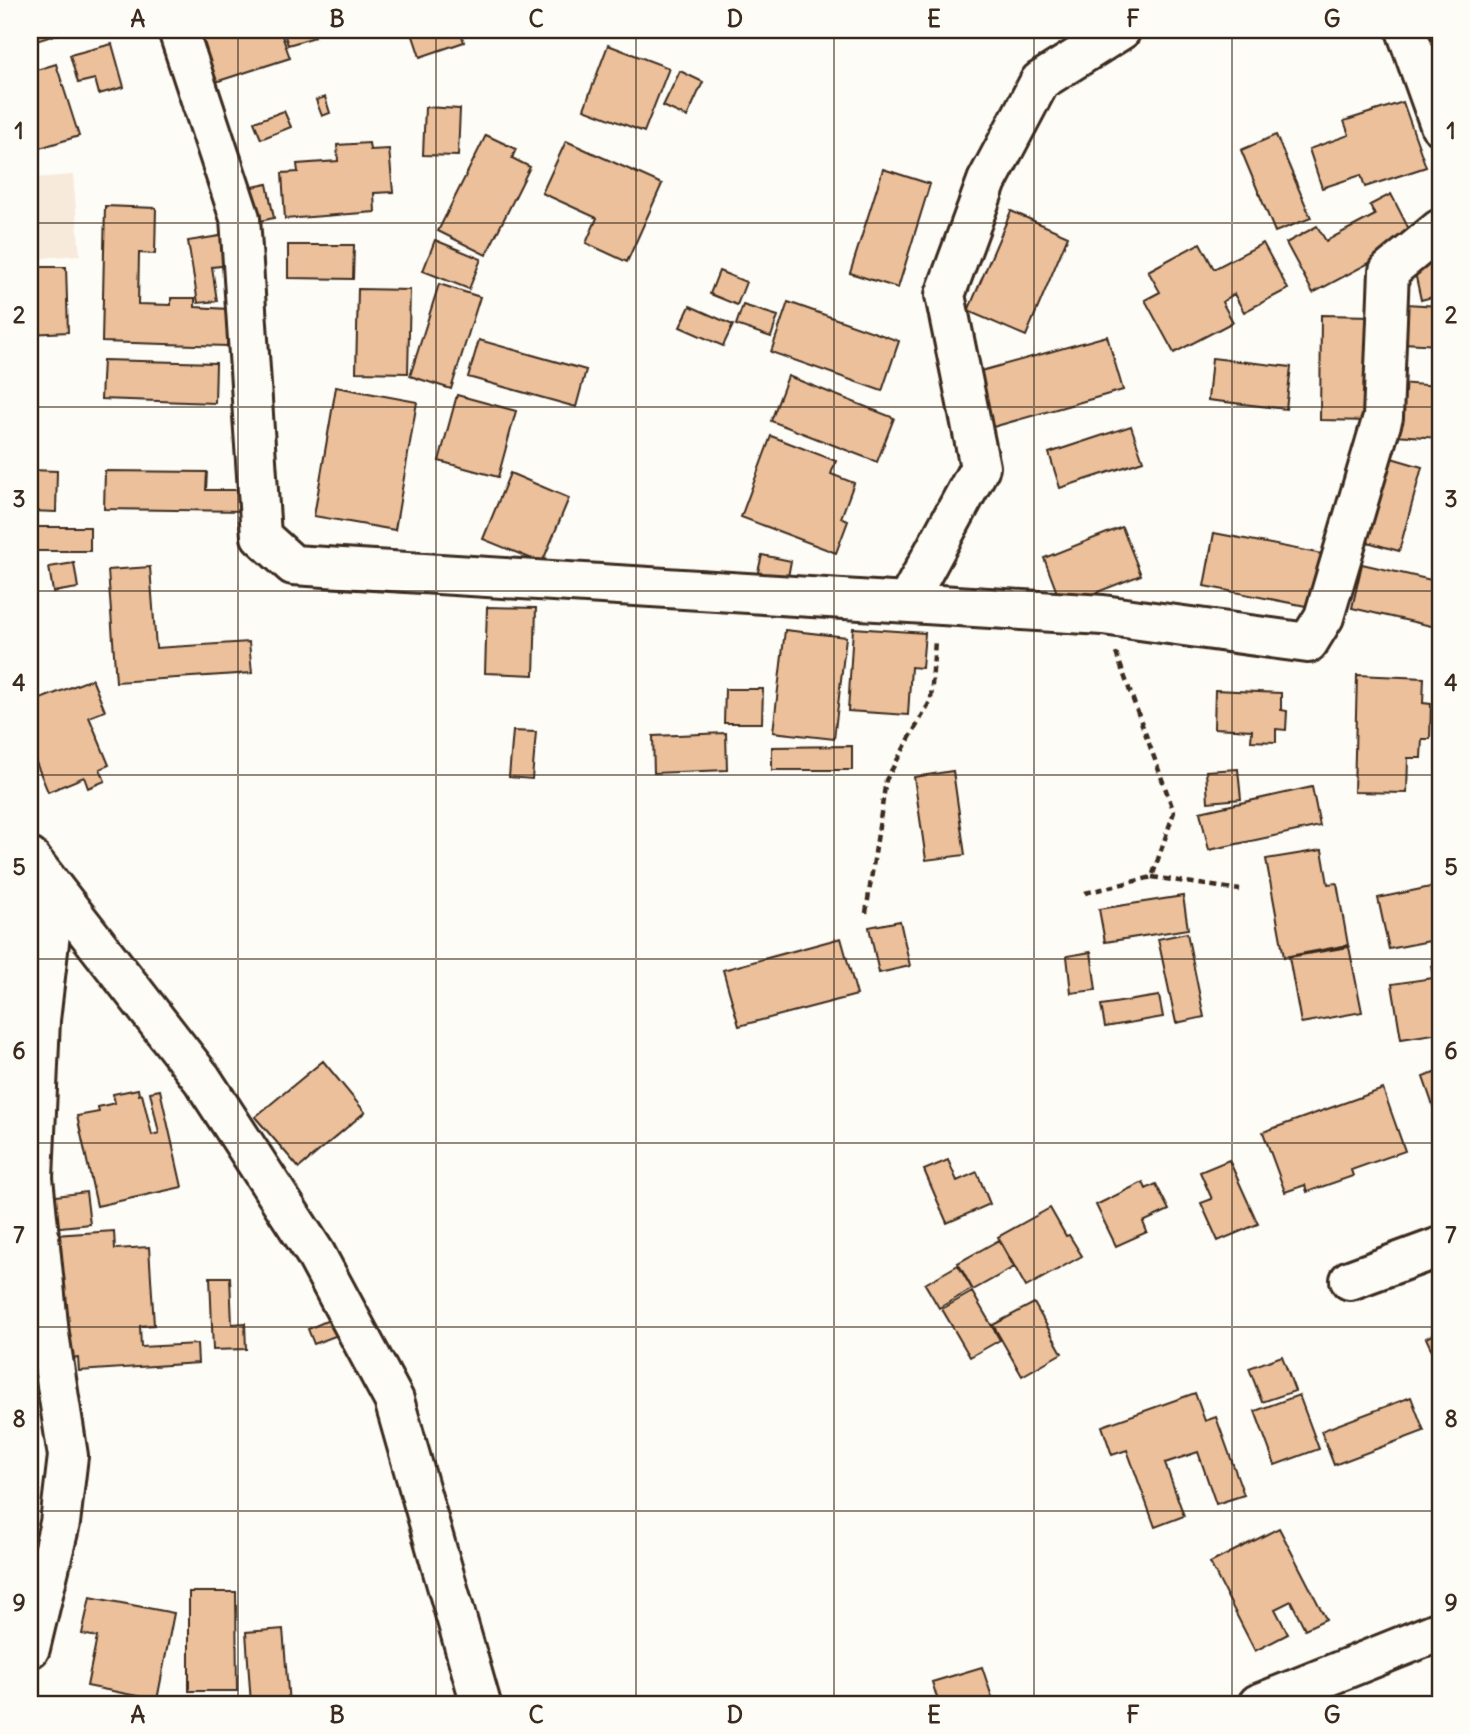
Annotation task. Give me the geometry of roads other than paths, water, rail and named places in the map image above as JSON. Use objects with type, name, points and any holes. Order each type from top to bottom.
[{"type":"street","points":[[178,30],[240,218],[261,536],[293,565],[1103,615],[1308,643],[1324,617],[1384,417],[1390,271],[1440,229]]},
{"type":"street","points":[[906,601],[980,467],[946,295],[987,181],[1040,81],[1121,30]]},
{"type":"street","points":[[1406,30],[1440,125]]},
{"type":"street","points":[[30,858],[210,1090],[316,1253],[394,1400],[481,1704]]},
{"type":"street","points":[[30,1648],[60,1523],[68,1456],[39,1335],[33,1178],[40,1020],[55,890]]},
{"type":"street","points":[[1350,1280],[1440,1247]]},
{"type":"street","points":[[1258,1704],[1440,1631]]}]
